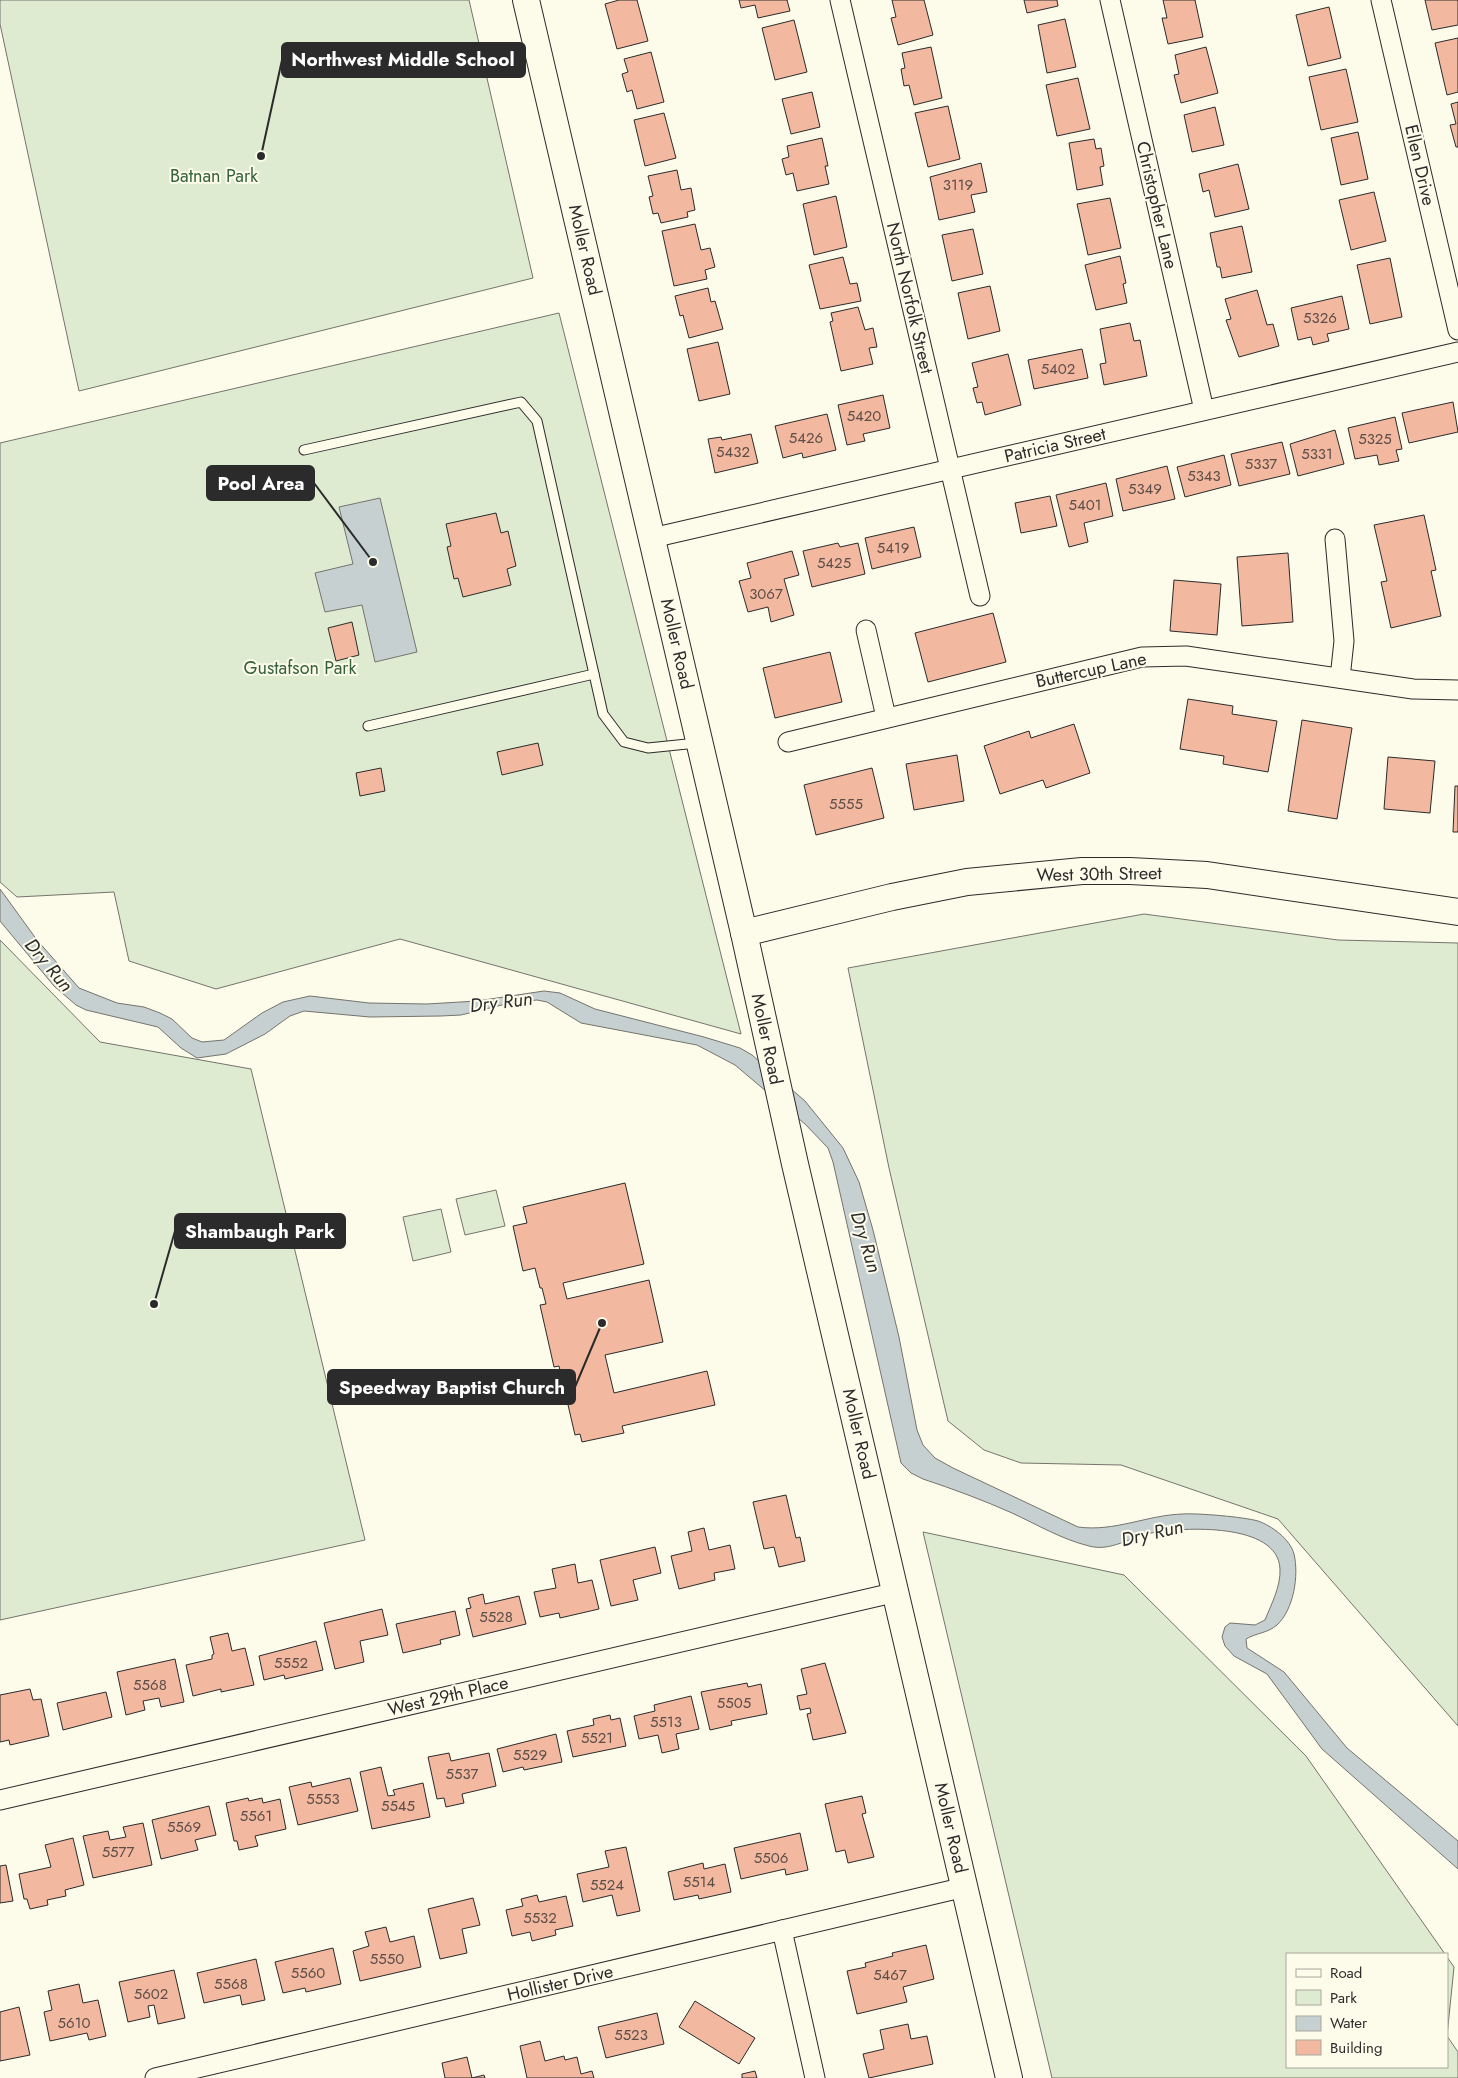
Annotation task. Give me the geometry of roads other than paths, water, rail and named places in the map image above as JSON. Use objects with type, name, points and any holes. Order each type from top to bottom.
[{"type":"street","name":"Moller Road","points":[[526,0],[744,934],[766,1042],[897,1592],[1009,2078]]},
{"type":"street","name":"North Norfolk Street","points":[[840,0],[980,596]]},
{"type":"street","name":"Christopher Lane","points":[[1110,0],[1204,410]]},
{"type":"street","name":"Ellen Drive","points":[[1381,0],[1458,330]]},
{"type":"street","name":"Patricia Street","points":[[652,538],[1458,352]]},
{"type":"street","points":[[1335,539],[1344,641],[1340,678]]},
{"type":"street","points":[[866,630],[886,717]]},
{"type":"street","name":"Buttercup Lane","points":[[788,742],[886,717],[1142,658],[1186,656],[1422,690],[1458,690]]},
{"type":"street","name":"West 30th Street","points":[[744,934],[892,897],[967,882],[1063,872],[1130,871],[1207,875],[1458,912]]},
{"type":"street","name":"West 29th Place","points":[[0,1800],[897,1592]]},
{"type":"street","name":"Hollister Drive","points":[[155,2078],[965,1887]]},
{"type":"street","points":[[782,1930],[815,2078]]},
{"type":"lane","points":[[304,450],[522,402],[537,421],[603,714],[624,742],[648,748],[700,743]]},
{"type":"lane","points":[[368,726],[594,674]]},
{"type":"water","points":[[380,498],[417,652],[375,662],[362,605],[325,612],[315,573],[353,564],[339,507]]},
{"type":"water","name":"Dry Run","points":[[0,889],[37,940],[79,988],[117,1003],[144,1007],[160,1013],[172,1019],[192,1038],[202,1042],[224,1040],[262,1013],[283,1002],[310,996],[369,1003],[427,1004],[477,1001],[544,991],[560,993],[595,1009],[740,1048],[752,1055],[805,1101],[843,1148],[859,1182],[873,1230],[899,1337],[917,1430],[923,1445],[935,1458],[953,1468],[1078,1527],[1105,1527],[1170,1515],[1199,1514],[1258,1521],[1280,1534],[1289,1543],[1294,1554],[1296,1572],[1294,1591],[1288,1610],[1283,1618],[1270,1630],[1246,1639],[1247,1648],[1284,1672],[1347,1748],[1458,1841],[1458,1869],[1322,1749],[1267,1674],[1234,1656],[1225,1646],[1222,1637],[1225,1627],[1230,1623],[1255,1625],[1265,1620],[1275,1595],[1280,1569],[1275,1554],[1264,1543],[1247,1535],[1227,1531],[1184,1529],[1151,1533],[1113,1546],[1089,1546],[1059,1536],[1012,1513],[923,1479],[911,1473],[901,1463],[833,1162],[828,1148],[805,1124],[735,1065],[697,1045],[581,1023],[547,1002],[537,1000],[510,1003],[461,1015],[441,1016],[370,1017],[304,1011],[290,1016],[265,1034],[226,1054],[197,1058],[181,1048],[158,1027],[86,1010],[76,1005],[54,986],[0,921]]},
{"type":"place","name":"Northwest Middle School","points":[[261,156]]},
{"type":"place","name":"Pool Area","points":[[373,562]]},
{"type":"place","name":"Shambaugh Park","points":[[154,1304]]},
{"type":"place","name":"Speedway Baptist Church","points":[[602,1323]]},
{"type":"park label","name":"Batnan Park","points":[[214,176]]},
{"type":"park label","name":"Gustafson Park","points":[[300,668]]}]
